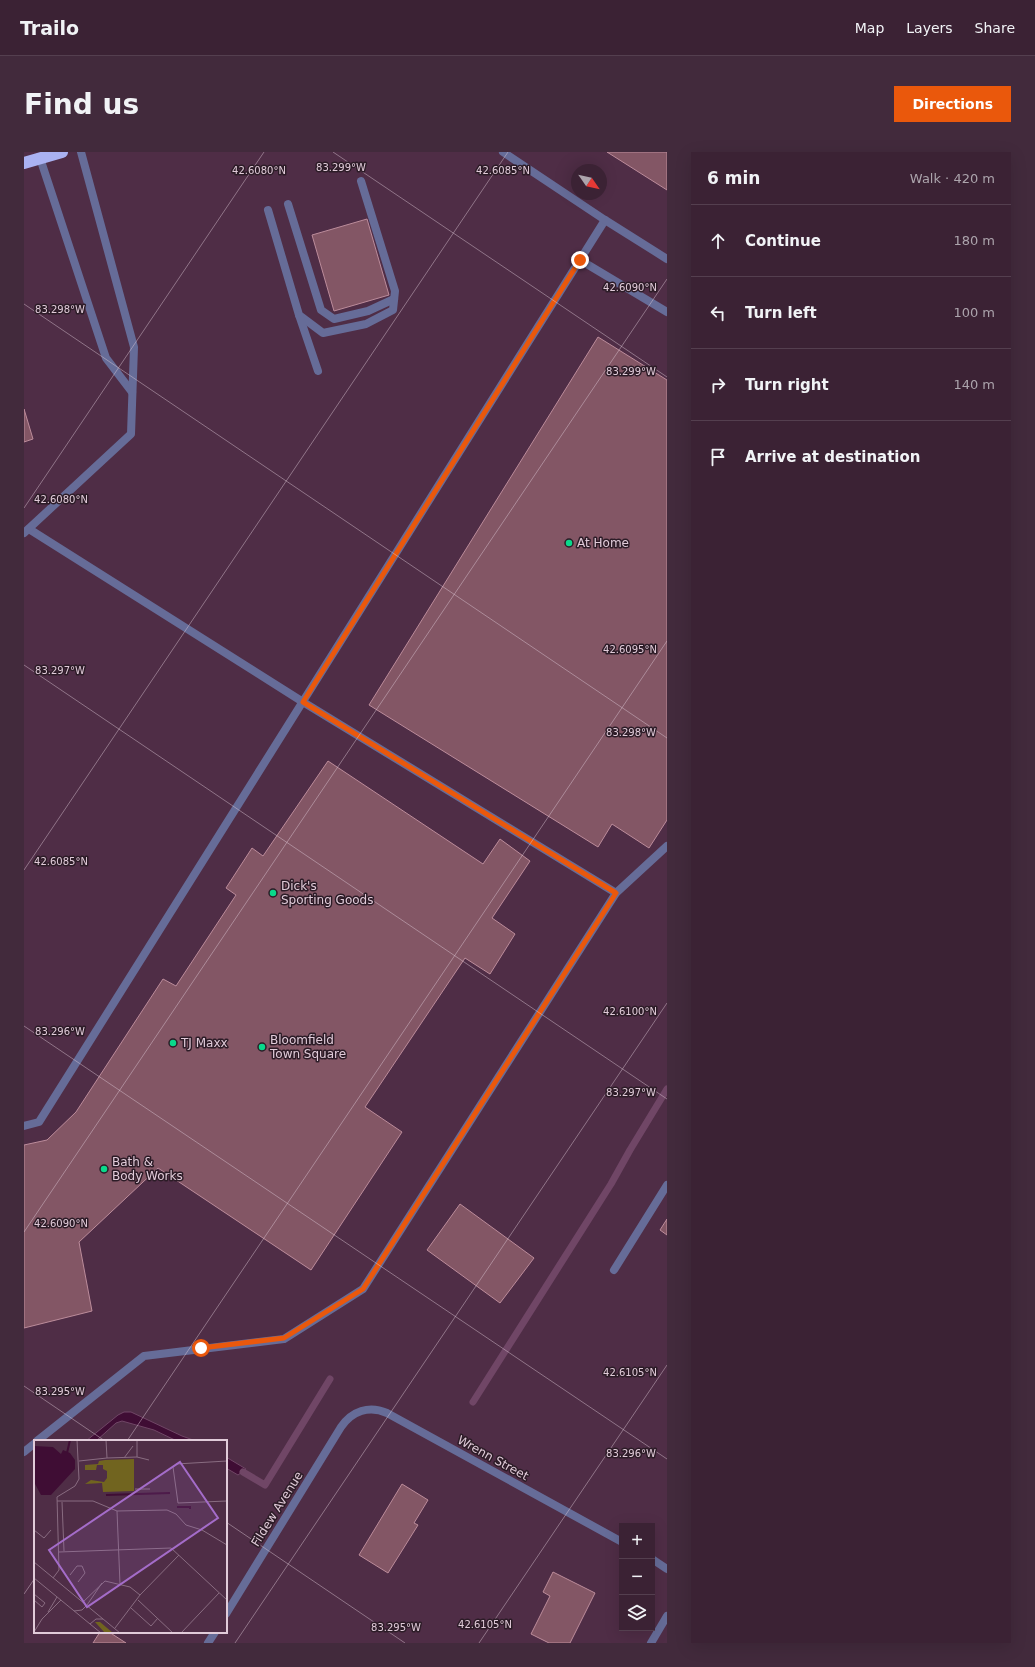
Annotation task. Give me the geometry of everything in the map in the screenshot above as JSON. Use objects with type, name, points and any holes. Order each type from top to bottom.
[{"type":"highway","points":[[24,163],[40,155],[62,152]]},
{"type":"street","points":[[81,152],[134,347],[131,434],[26,531],[616,893]]},
{"type":"street","points":[[502,152],[667,259]]},
{"type":"street","points":[[40,155],[106,358],[132,392]]},
{"type":"street","points":[[299,315],[323,333],[366,324],[393,310],[395,291],[361,181]]},
{"type":"street","points":[[288,204],[321,310],[334,319],[368,311],[394,299]]},
{"type":"street","points":[[268,210],[299,315],[318,371]]},
{"type":"street","points":[[24,1126],[39,1122],[605,220]]},
{"type":"street","points":[[580,260],[667,312]]},
{"type":"street","points":[[38,1440],[144,1356],[284,1338],[363,1289],[616,893],[667,846]]},
{"type":"street","points":[[614,1270],[667,1185]]},
{"type":"street","name":"Wrenn Street","points":[[349,1417],[358,1412],[371,1409],[387,1413],[619,1540]]},
{"type":"street","name":"Fildew Avenue","points":[[227,1612],[341,1427],[349,1417]]},
{"type":"street","points":[[24,1452],[34,1444]]},
{"type":"street","points":[[655,1561],[667,1569]]},
{"type":"street","points":[[651,1643],[667,1616]]},
{"type":"street","points":[[208,1643],[214,1633]]},
{"type":"shaded area","points":[[124,1412],[131,1412],[193,1440],[175,1440],[154,1430],[122,1421],[116,1423],[97,1440],[87,1440],[118,1415]]},
{"type":"shaded area","points":[[227,1458],[246,1469],[238,1475],[227,1469]]},
{"type":"building","points":[[607,152],[667,152],[667,190]]},
{"type":"building","points":[[367,219],[389,295],[334,311],[312,235]]},
{"type":"building","name":"At Home","points":[[598,337],[667,380],[667,820],[649,848],[612,824],[598,847],[369,705]]},
{"type":"building","points":[[24,409],[33,439],[24,442]]},
{"type":"building","name":"Bloomfield Town Square","points":[[328,761],[483,864],[500,839],[530,861],[492,918],[515,934],[490,974],[465,958],[365,1107],[402,1132],[311,1270],[158,1168],[79,1242],[92,1311],[24,1328],[24,1145],[47,1140],[76,1112],[163,979],[176,986],[236,895],[226,888],[252,848],[263,856]]},
{"type":"building","points":[[460,1204],[534,1258],[500,1303],[427,1250]]},
{"type":"building","points":[[667,1219],[667,1235],[660,1230]]},
{"type":"building","points":[[402,1484],[428,1500],[414,1523],[418,1525],[388,1573],[359,1555]]},
{"type":"building","points":[[553,1572],[595,1593],[570,1643],[549,1643],[531,1634],[550,1596],[543,1592]]},
{"type":"building","points":[[99,1633],[111,1633],[126,1643],[93,1643]]},
{"type":"waterway","points":[[473,1402],[611,1184],[667,1089]]},
{"type":"waterway","points":[[243,1472],[265,1485],[330,1379]]},
{"type":"place","name":"At Home","points":[[569,543]]},
{"type":"place","name":"Dick's Sporting Goods","points":[[273,893]]},
{"type":"place","name":"TJ Maxx","points":[[173,1043]]},
{"type":"place","name":"Bloomfield Town Square","points":[[262,1047]]},
{"type":"place","name":"Bath & Body Works","points":[[104,1169]]},
{"type":"route","points":[[201,1348],[284,1338],[363,1289],[616,893],[303,702],[580,260]]}]
